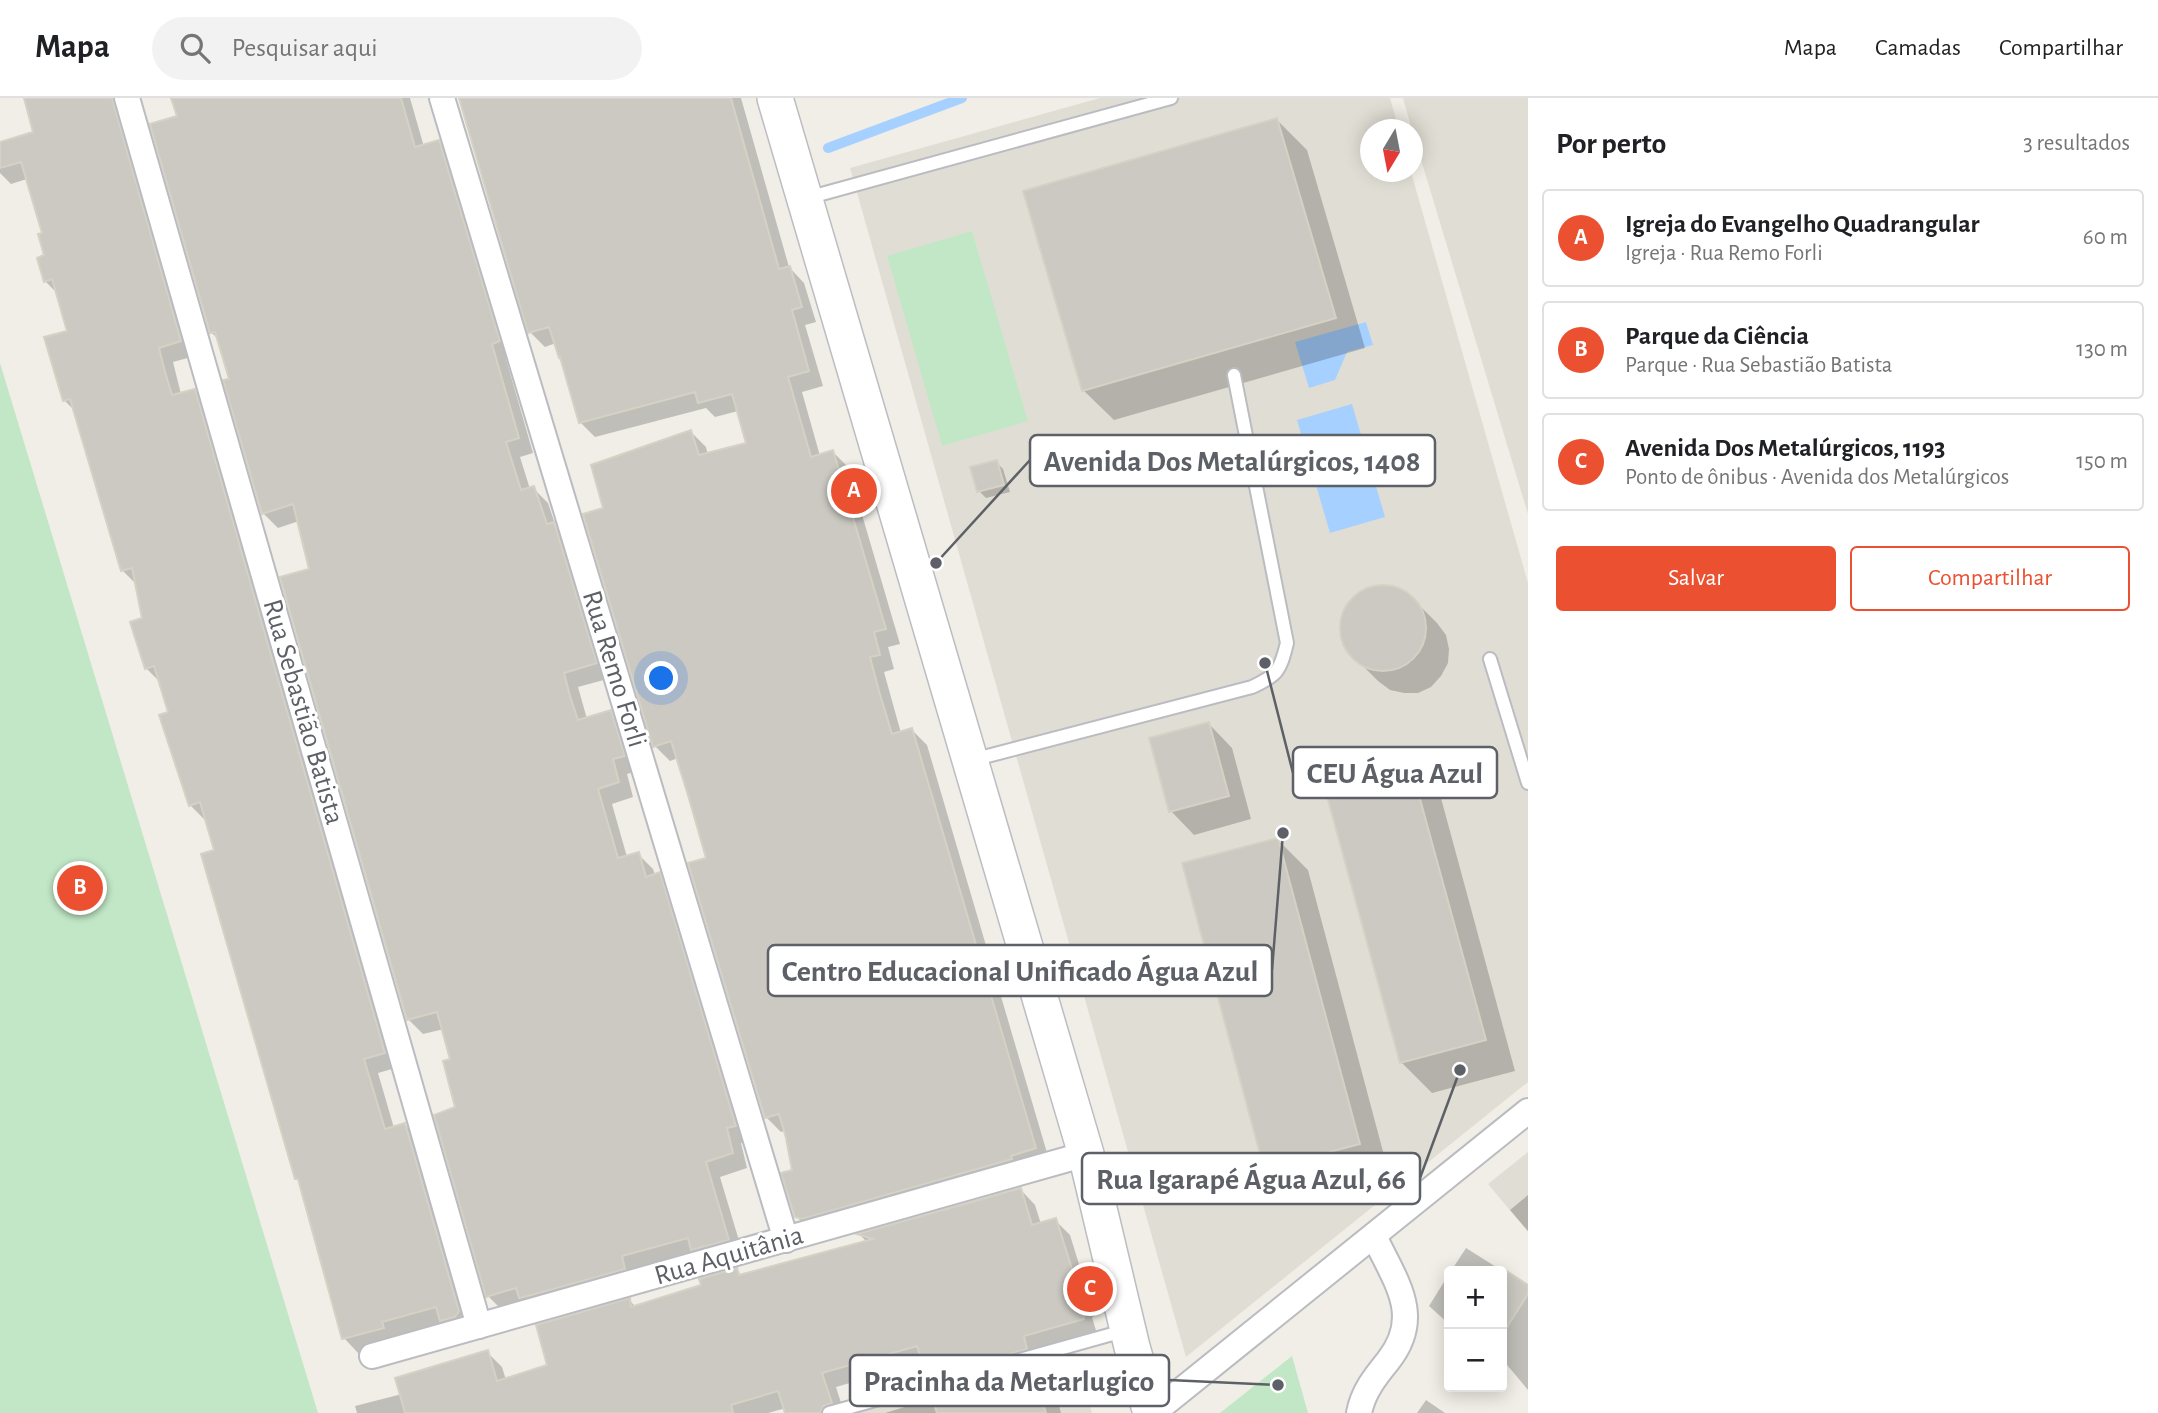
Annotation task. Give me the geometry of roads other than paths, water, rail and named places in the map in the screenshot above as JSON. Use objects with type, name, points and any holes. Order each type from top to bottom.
[{"type":"main road","points":[[775,98],[1086,1154],[1128,1330],[1152,1413]]},
{"type":"street","name":"Rua Sebastião Batista","points":[[127,98],[480,1326]]},
{"type":"street","name":"Rua Remo Forli","points":[[442,98],[786,1240]]},
{"type":"street","points":[[1152,1413],[1528,1111]]},
{"type":"street","name":"Rua Aquitânia","points":[[372,1356],[1086,1154]]},
{"type":"street","points":[[1359,1413],[1361,1401],[1372,1381],[1398,1348],[1406,1322],[1404,1299],[1374,1236]]},
{"type":"lane","points":[[804,198],[1171,98]]},
{"type":"lane","points":[[970,761],[1252,687],[1269,679],[1281,666],[1287,643],[1234,375]]},
{"type":"lane","points":[[1490,659],[1528,783]]},
{"type":"lane","points":[[829,1413],[1128,1330]]},
{"type":"water","points":[[1366,322],[1373,345],[1347,352],[1335,380],[1309,388],[1295,342]]},
{"type":"water","points":[[1352,404],[1385,517],[1330,533],[1297,420]]},
{"type":"waterway","points":[[828,148],[962,98]]},
{"type":"place","name":"Igreja do Evangelho Quadrangular","points":[[854,491]]},
{"type":"place","name":"Avenida Dos Metalúrgicos, 1408","points":[[936,563]]},
{"type":"place","name":"CEU Água Azul","points":[[1265,663]]},
{"type":"place","name":"Centro Educacional Unificado Água Azul","points":[[1283,833]]},
{"type":"place","name":"Parque da Ciência","points":[[80,888]]},
{"type":"place","name":"Rua Igarapé Água Azul, 66","points":[[1460,1070]]},
{"type":"place","name":"Avenida Dos Metalúrgicos, 1193","points":[[1090,1289]]},
{"type":"place","name":"Pracinha da Metarlugico","points":[[1278,1385]]}]
